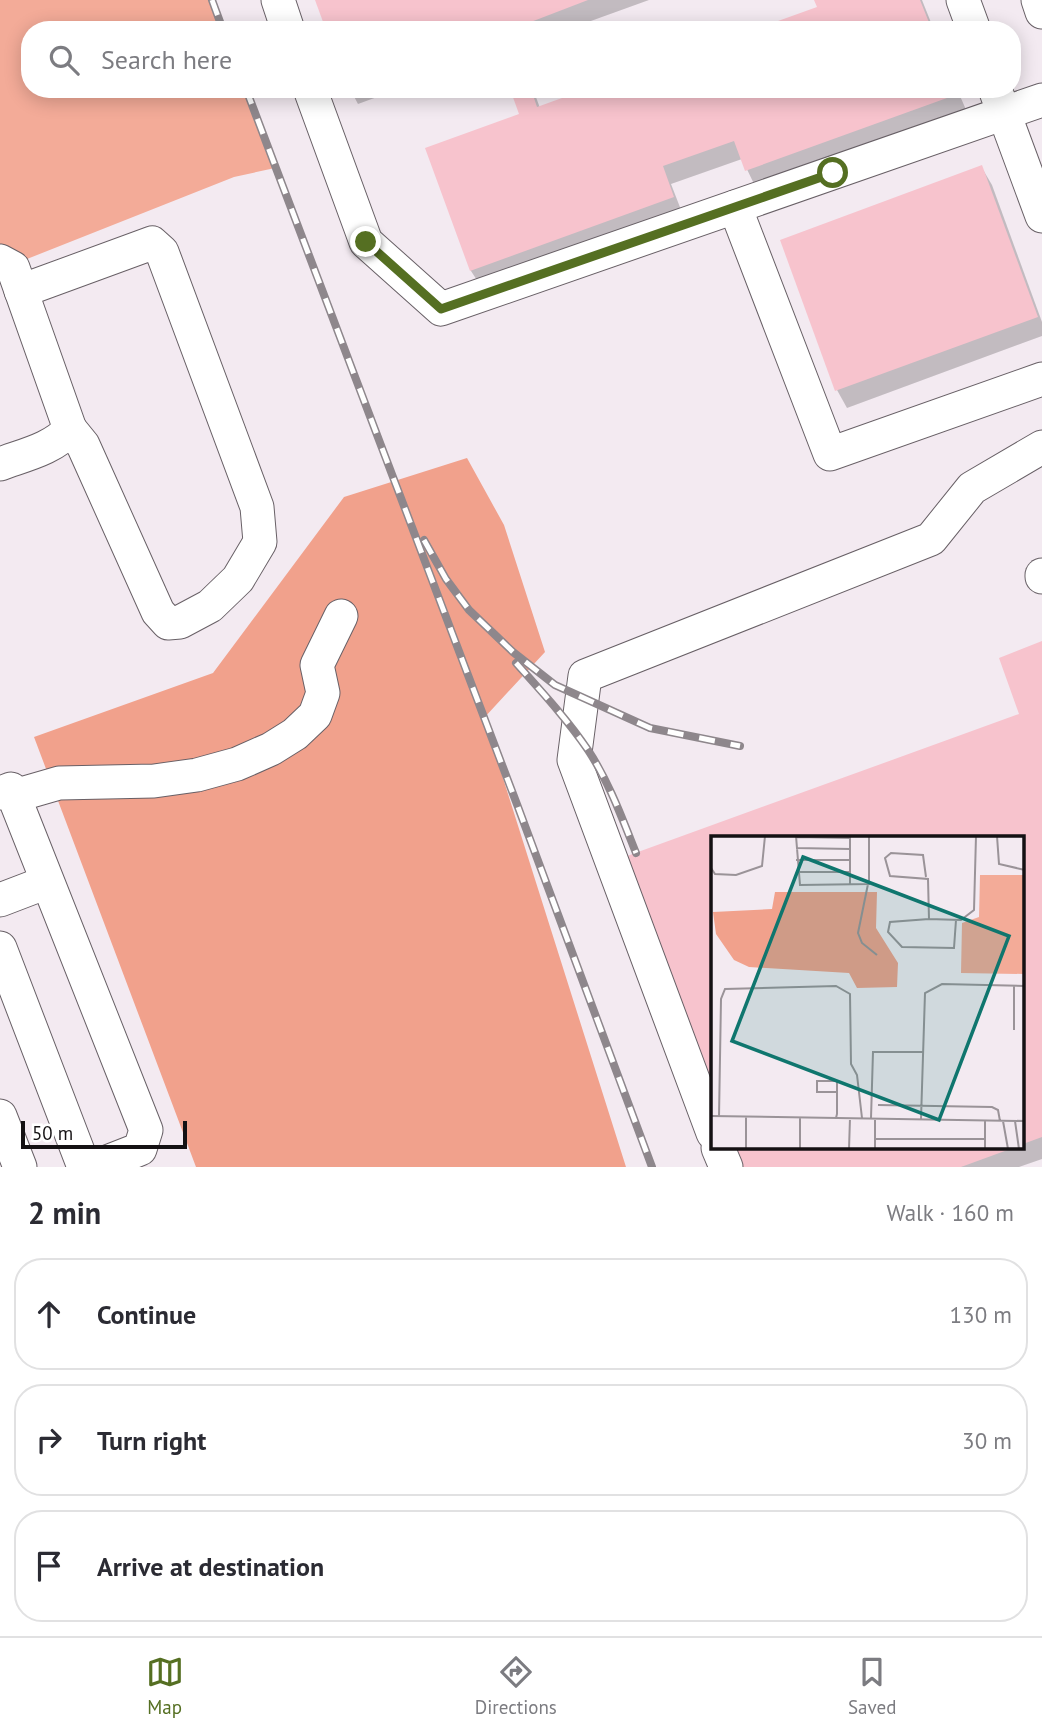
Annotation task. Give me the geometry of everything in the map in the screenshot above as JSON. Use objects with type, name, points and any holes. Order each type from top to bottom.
[{"type":"street","points":[[278,0],[285,21]]},
{"type":"street","points":[[963,0],[971,21]]},
{"type":"street","points":[[1038,0],[1042,12]]},
{"type":"street","points":[[313,98],[366,242],[441,309],[735,207],[1000,101],[1042,100]]},
{"type":"street","points":[[1000,101],[1042,216]]},
{"type":"street","points":[[735,207],[830,454],[1042,379]]},
{"type":"street","points":[[0,261],[13,268],[21,291],[70,429],[83,444],[158,612],[168,623],[180,622],[210,606],[238,579],[260,542],[257,508],[162,252],[152,243],[21,291]]},
{"type":"street","points":[[0,464],[43,449],[64,437],[70,429]]},
{"type":"street","points":[[711,1128],[574,760],[585,676],[931,539],[972,488],[1042,447]]},
{"type":"street","points":[[94,1167],[141,1149],[146,1130],[45,876],[7,795],[60,783],[154,781],[197,775],[237,764],[271,749],[295,734],[315,715],[323,693],[317,666],[341,616]]},
{"type":"street","points":[[0,900],[45,876]]},
{"type":"street","points":[[0,948],[84,1167]]},
{"type":"street","points":[[0,1116],[20,1167]]},
{"type":"street","points":[[720,1150],[726,1167]]},
{"type":"shaded area","points":[[0,0],[212,0],[220,21],[21,21],[21,98],[249,98],[275,168],[234,177],[27,259],[0,244]]},
{"type":"shaded area","points":[[467,458],[504,525],[545,652],[484,718],[626,1167],[196,1167],[34,737],[213,673],[344,497]]},
{"type":"building","points":[[315,0],[588,0],[533,21],[323,21]]},
{"type":"building","points":[[814,0],[920,0],[928,21],[778,21],[817,7]]},
{"type":"building","points":[[513,98],[534,98],[537,107],[562,98],[947,98],[745,171],[734,141],[663,166],[674,197],[470,271],[425,148],[519,114]]},
{"type":"building","points":[[982,165],[1038,317],[835,391],[780,240]]},
{"type":"building","points":[[1042,641],[1042,1137],[1024,1144],[1024,836],[711,836],[711,1085],[627,856],[1019,714],[999,658]]},
{"type":"building","points":[[735,1150],[1008,1150],[961,1167],[741,1167]]},
{"type":"railway","points":[[212,0],[220,21]]},
{"type":"railway","points":[[249,98],[652,1167]]},
{"type":"railway","points":[[424,540],[446,579],[469,610],[513,652],[555,685],[650,728],[740,746]]},
{"type":"railway","points":[[516,663],[563,716],[596,762],[636,853]]},
{"type":"route","points":[[366,242],[441,309],[833,173]]}]
